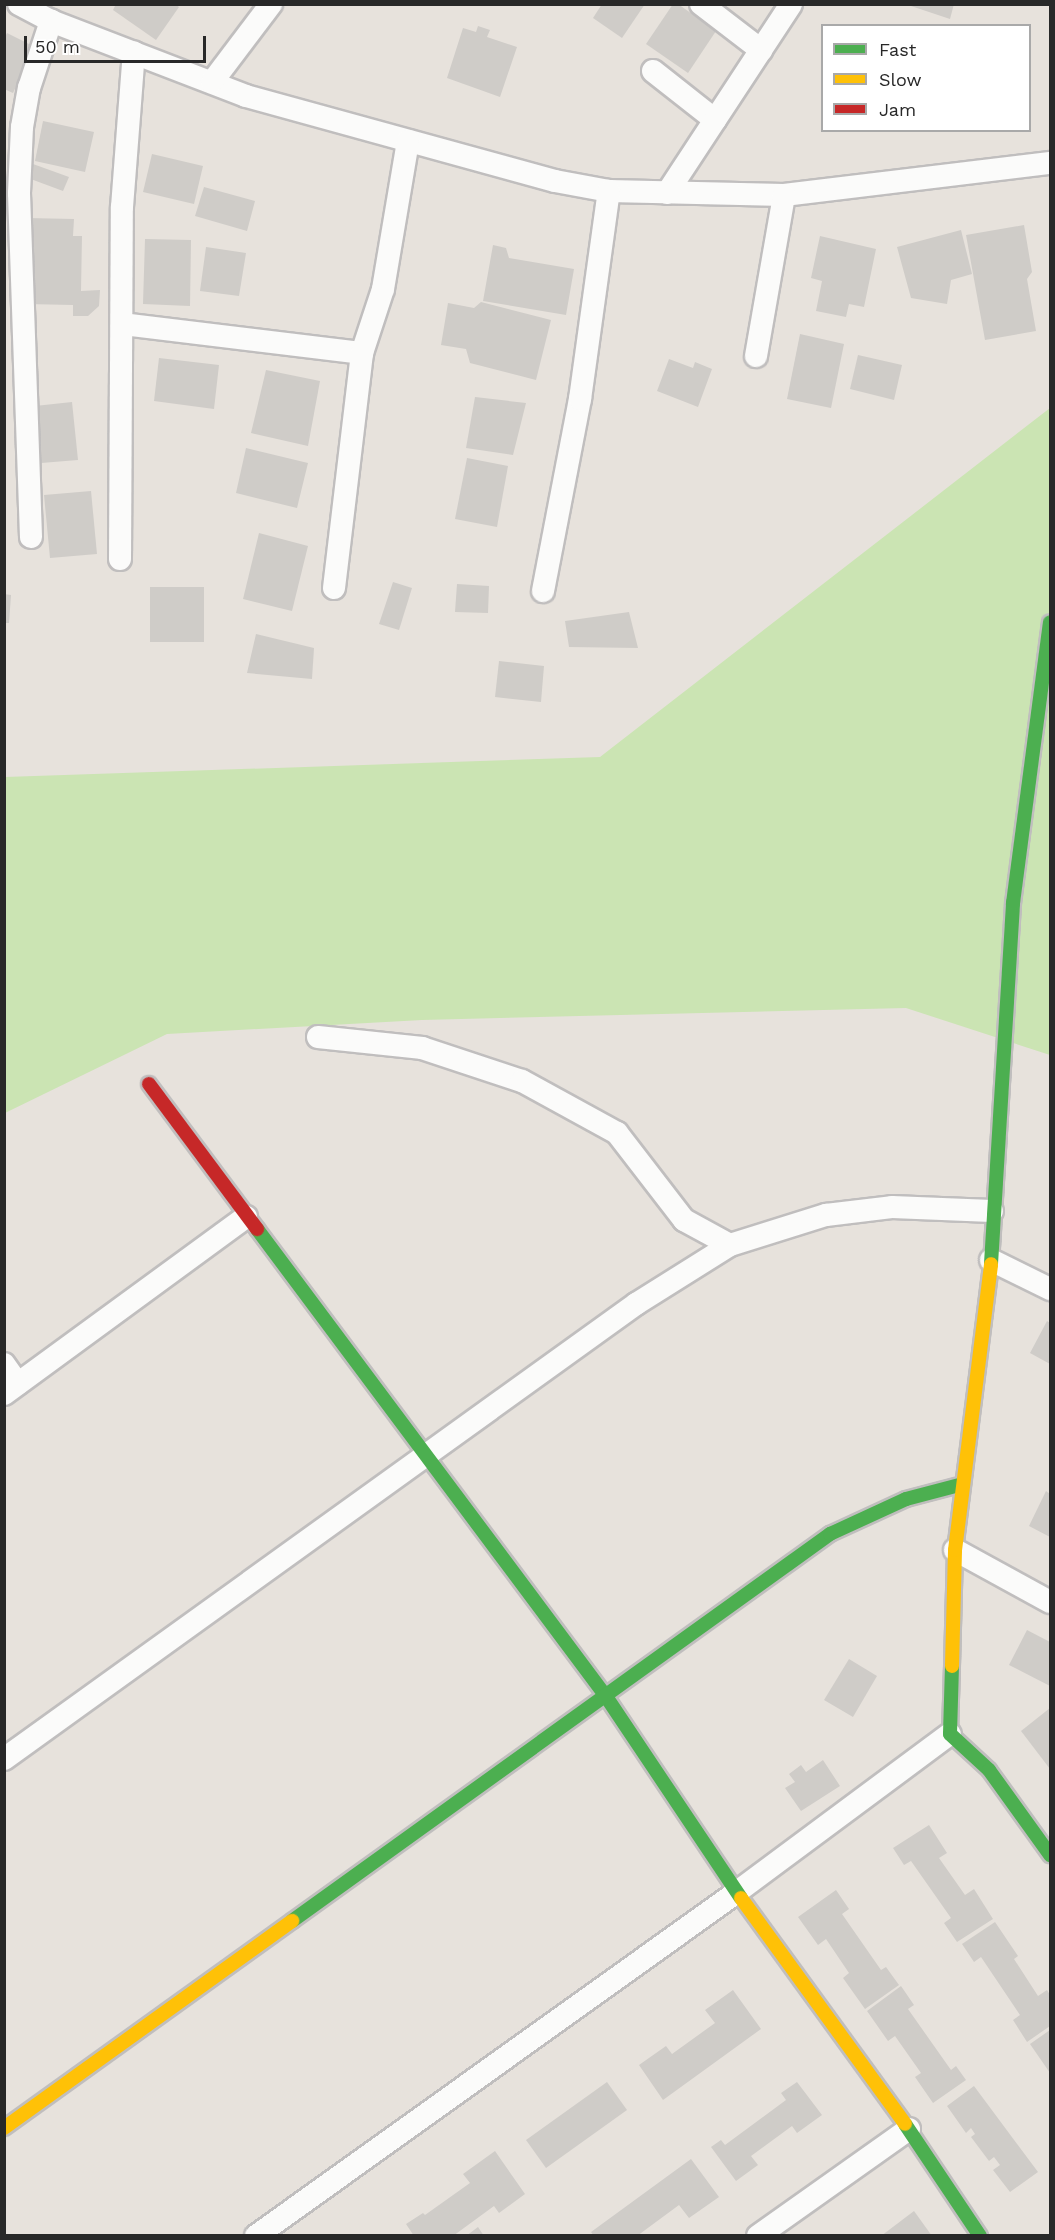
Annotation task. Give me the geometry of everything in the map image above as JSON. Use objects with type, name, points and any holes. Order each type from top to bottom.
[{"type":"street","points":[[19,4],[51,21],[246,96],[555,181],[609,191],[783,195],[1050,163]]},
{"type":"street","points":[[212,82],[271,4]]},
{"type":"street","points":[[701,4],[761,50]]},
{"type":"street","points":[[667,193],[791,4]]},
{"type":"street","points":[[31,537],[19,193],[22,128],[29,88],[51,21]]},
{"type":"street","points":[[120,558],[122,207],[134,52]]},
{"type":"street","points":[[653,70],[715,120]]},
{"type":"street","points":[[334,588],[362,353],[383,289],[408,141]]},
{"type":"street","points":[[543,591],[580,399],[609,191]]},
{"type":"street","points":[[756,356],[783,195]]},
{"type":"street","points":[[122,324],[362,353]]},
{"type":"street","points":[[1050,622],[1013,903],[992,1211],[992,1260],[955,1550],[950,1734],[990,1770],[1050,1854]]},
{"type":"street","points":[[318,1037],[422,1048],[522,1081],[617,1133],[684,1220],[730,1245]]},
{"type":"street","points":[[149,1084],[246,1217],[428,1454],[605,1695],[737,1892],[909,2129],[980,2235]]},
{"type":"street","points":[[4,1759],[636,1304],[730,1245],[837,1214],[892,1207],[992,1211]]},
{"type":"street","points":[[4,1364],[11,1389],[246,1217]]},
{"type":"street","points":[[992,1260],[1050,1289]]},
{"type":"street","points":[[4,2128],[830,1534],[906,1498],[963,1484]]},
{"type":"street","points":[[955,1550],[1050,1602]]},
{"type":"street","points":[[256,2235],[737,1892],[950,1734]]},
{"type":"street","points":[[758,2235],[909,2129]]},
{"type":"green space","points":[[1050,408],[1050,1055],[906,1008],[422,1020],[167,1034],[5,1113],[5,777],[600,757]]},
{"type":"building","points":[[116,4],[175,4],[179,7],[156,40],[113,10]]},
{"type":"building","points":[[602,4],[645,4],[622,38],[593,18]]},
{"type":"building","points":[[673,4],[678,4],[716,31],[688,73],[646,44]]},
{"type":"building","points":[[905,4],[954,4],[950,19]]},
{"type":"building","points":[[478,26],[490,30],[487,37],[517,47],[500,97],[447,78],[463,28],[476,32]]},
{"type":"building","points":[[7,33],[35,47],[13,93],[4,89],[4,39]]},
{"type":"building","points":[[43,121],[94,132],[85,172],[35,161]]},
{"type":"building","points":[[152,154],[203,166],[194,204],[143,192]]},
{"type":"building","points":[[33,164],[69,177],[63,191],[28,178]]},
{"type":"building","points":[[204,187],[255,201],[247,231],[195,216]]},
{"type":"building","points":[[27,218],[74,219],[73,236],[82,236],[81,291],[100,290],[99,306],[88,316],[73,316],[73,305],[26,304]]},
{"type":"building","points":[[1024,225],[1032,272],[1027,279],[1036,331],[985,340],[966,235]]},
{"type":"building","points":[[961,230],[972,274],[951,280],[947,304],[911,298],[897,247]]},
{"type":"building","points":[[820,236],[876,249],[864,307],[849,304],[846,317],[816,311],[822,281],[811,278]]},
{"type":"building","points":[[145,239],[191,240],[190,306],[143,304]]},
{"type":"building","points":[[493,245],[506,248],[509,258],[574,269],[566,315],[483,301]]},
{"type":"building","points":[[206,247],[246,253],[239,296],[200,291]]},
{"type":"building","points":[[481,302],[551,320],[536,380],[470,363],[466,349],[441,345],[448,303],[474,308]]},
{"type":"building","points":[[800,334],[844,344],[831,408],[787,399]]},
{"type":"building","points":[[858,355],[902,365],[894,400],[850,389]]},
{"type":"building","points":[[159,358],[219,365],[214,409],[154,401]]},
{"type":"building","points":[[669,359],[693,368],[695,362],[712,369],[698,407],[657,391]]},
{"type":"building","points":[[266,370],[320,381],[308,446],[251,433]]},
{"type":"building","points":[[475,397],[526,403],[513,455],[466,448]]},
{"type":"building","points":[[72,402],[78,460],[41,463],[35,406]]},
{"type":"building","points":[[246,448],[308,463],[297,508],[236,493]]},
{"type":"building","points":[[467,458],[508,466],[497,527],[455,519]]},
{"type":"building","points":[[91,491],[97,554],[50,558],[44,495]]},
{"type":"building","points":[[259,533],[308,546],[292,611],[243,599]]},
{"type":"building","points":[[393,582],[412,588],[399,630],[379,624]]},
{"type":"building","points":[[457,584],[489,586],[488,613],[455,612]]},
{"type":"building","points":[[150,587],[204,587],[204,642],[150,642]]},
{"type":"building","points":[[4,594],[11,595],[9,623],[4,623]]},
{"type":"building","points":[[629,612],[638,648],[569,647],[565,621]]},
{"type":"building","points":[[256,634],[314,648],[312,679],[247,673]]},
{"type":"building","points":[[499,661],[544,666],[541,702],[495,697]]},
{"type":"building","points":[[1047,1321],[1050,1323],[1050,1364],[1030,1353]]},
{"type":"building","points":[[1046,1491],[1050,1494],[1050,1537],[1029,1526]]},
{"type":"building","points":[[1027,1630],[1050,1642],[1050,1686],[1009,1665]]},
{"type":"building","points":[[849,1659],[877,1676],[853,1717],[824,1700]]},
{"type":"building","points":[[1050,1708],[1050,1769],[1021,1731]]},
{"type":"building","points":[[823,1760],[840,1786],[801,1811],[785,1788],[795,1782],[789,1774],[801,1765],[806,1772]]},
{"type":"building","points":[[929,1825],[947,1853],[939,1858],[965,1895],[974,1889],[993,1919],[957,1942],[944,1923],[951,1918],[911,1861],[904,1865],[893,1848]]},
{"type":"building","points":[[836,1890],[849,1909],[842,1914],[881,1970],[886,1967],[899,1985],[865,2009],[843,1978],[849,1973],[826,1939],[818,1945],[798,1917]]},
{"type":"building","points":[[995,1922],[1018,1956],[1014,1959],[1038,1996],[1047,1990],[1050,1995],[1050,2026],[1027,2042],[1013,2020],[1020,2015],[981,1957],[974,1962],[962,1944]]},
{"type":"building","points":[[901,1986],[914,2005],[908,2009],[951,2070],[956,2066],[966,2080],[933,2103],[915,2077],[921,2073],[895,2036],[888,2041],[867,2011]]},
{"type":"building","points":[[733,1990],[761,2029],[663,2100],[639,2065],[666,2046],[672,2054],[715,2023],[705,2010]]},
{"type":"building","points":[[1050,2030],[1050,2073],[1030,2044]]},
{"type":"building","points":[[607,2082],[627,2110],[546,2168],[526,2140]]},
{"type":"building","points":[[797,2082],[822,2115],[797,2133],[792,2126],[751,2156],[758,2165],[736,2181],[711,2147],[721,2140],[725,2145],[786,2100],[781,2093]]},
{"type":"building","points":[[974,2086],[1038,2172],[1010,2192],[993,2170],[1000,2165],[994,2157],[989,2161],[971,2137],[975,2134],[971,2128],[966,2133],[947,2106]]},
{"type":"building","points":[[495,2151],[525,2194],[499,2213],[494,2206],[453,2236],[414,2236],[406,2224],[423,2213],[425,2215],[470,2183],[463,2174]]},
{"type":"building","points":[[691,2159],[719,2197],[689,2218],[679,2205],[637,2236],[594,2236],[591,2232]]},
{"type":"building","points":[[914,2211],[932,2236],[881,2236]]},
{"type":"building","points":[[478,2227],[484,2236],[466,2236]]},
{"type":"traffic: fast","points":[[991,1264],[1013,903],[1050,622]]},
{"type":"traffic: fast","points":[[257,1229],[605,1695],[741,1898]]},
{"type":"traffic: fast","points":[[292,1921],[830,1534],[906,1499],[963,1484]]},
{"type":"traffic: fast","points":[[952,1666],[950,1734],[989,1770],[1050,1855]]},
{"type":"traffic: fast","points":[[905,2124],[980,2236]]},
{"type":"traffic: slow","points":[[952,1666],[955,1550],[991,1264]]},
{"type":"traffic: slow","points":[[741,1898],[905,2124]]},
{"type":"traffic: slow","points":[[4,2128],[292,1921]]},
{"type":"traffic: jam","points":[[149,1084],[257,1229]]}]
